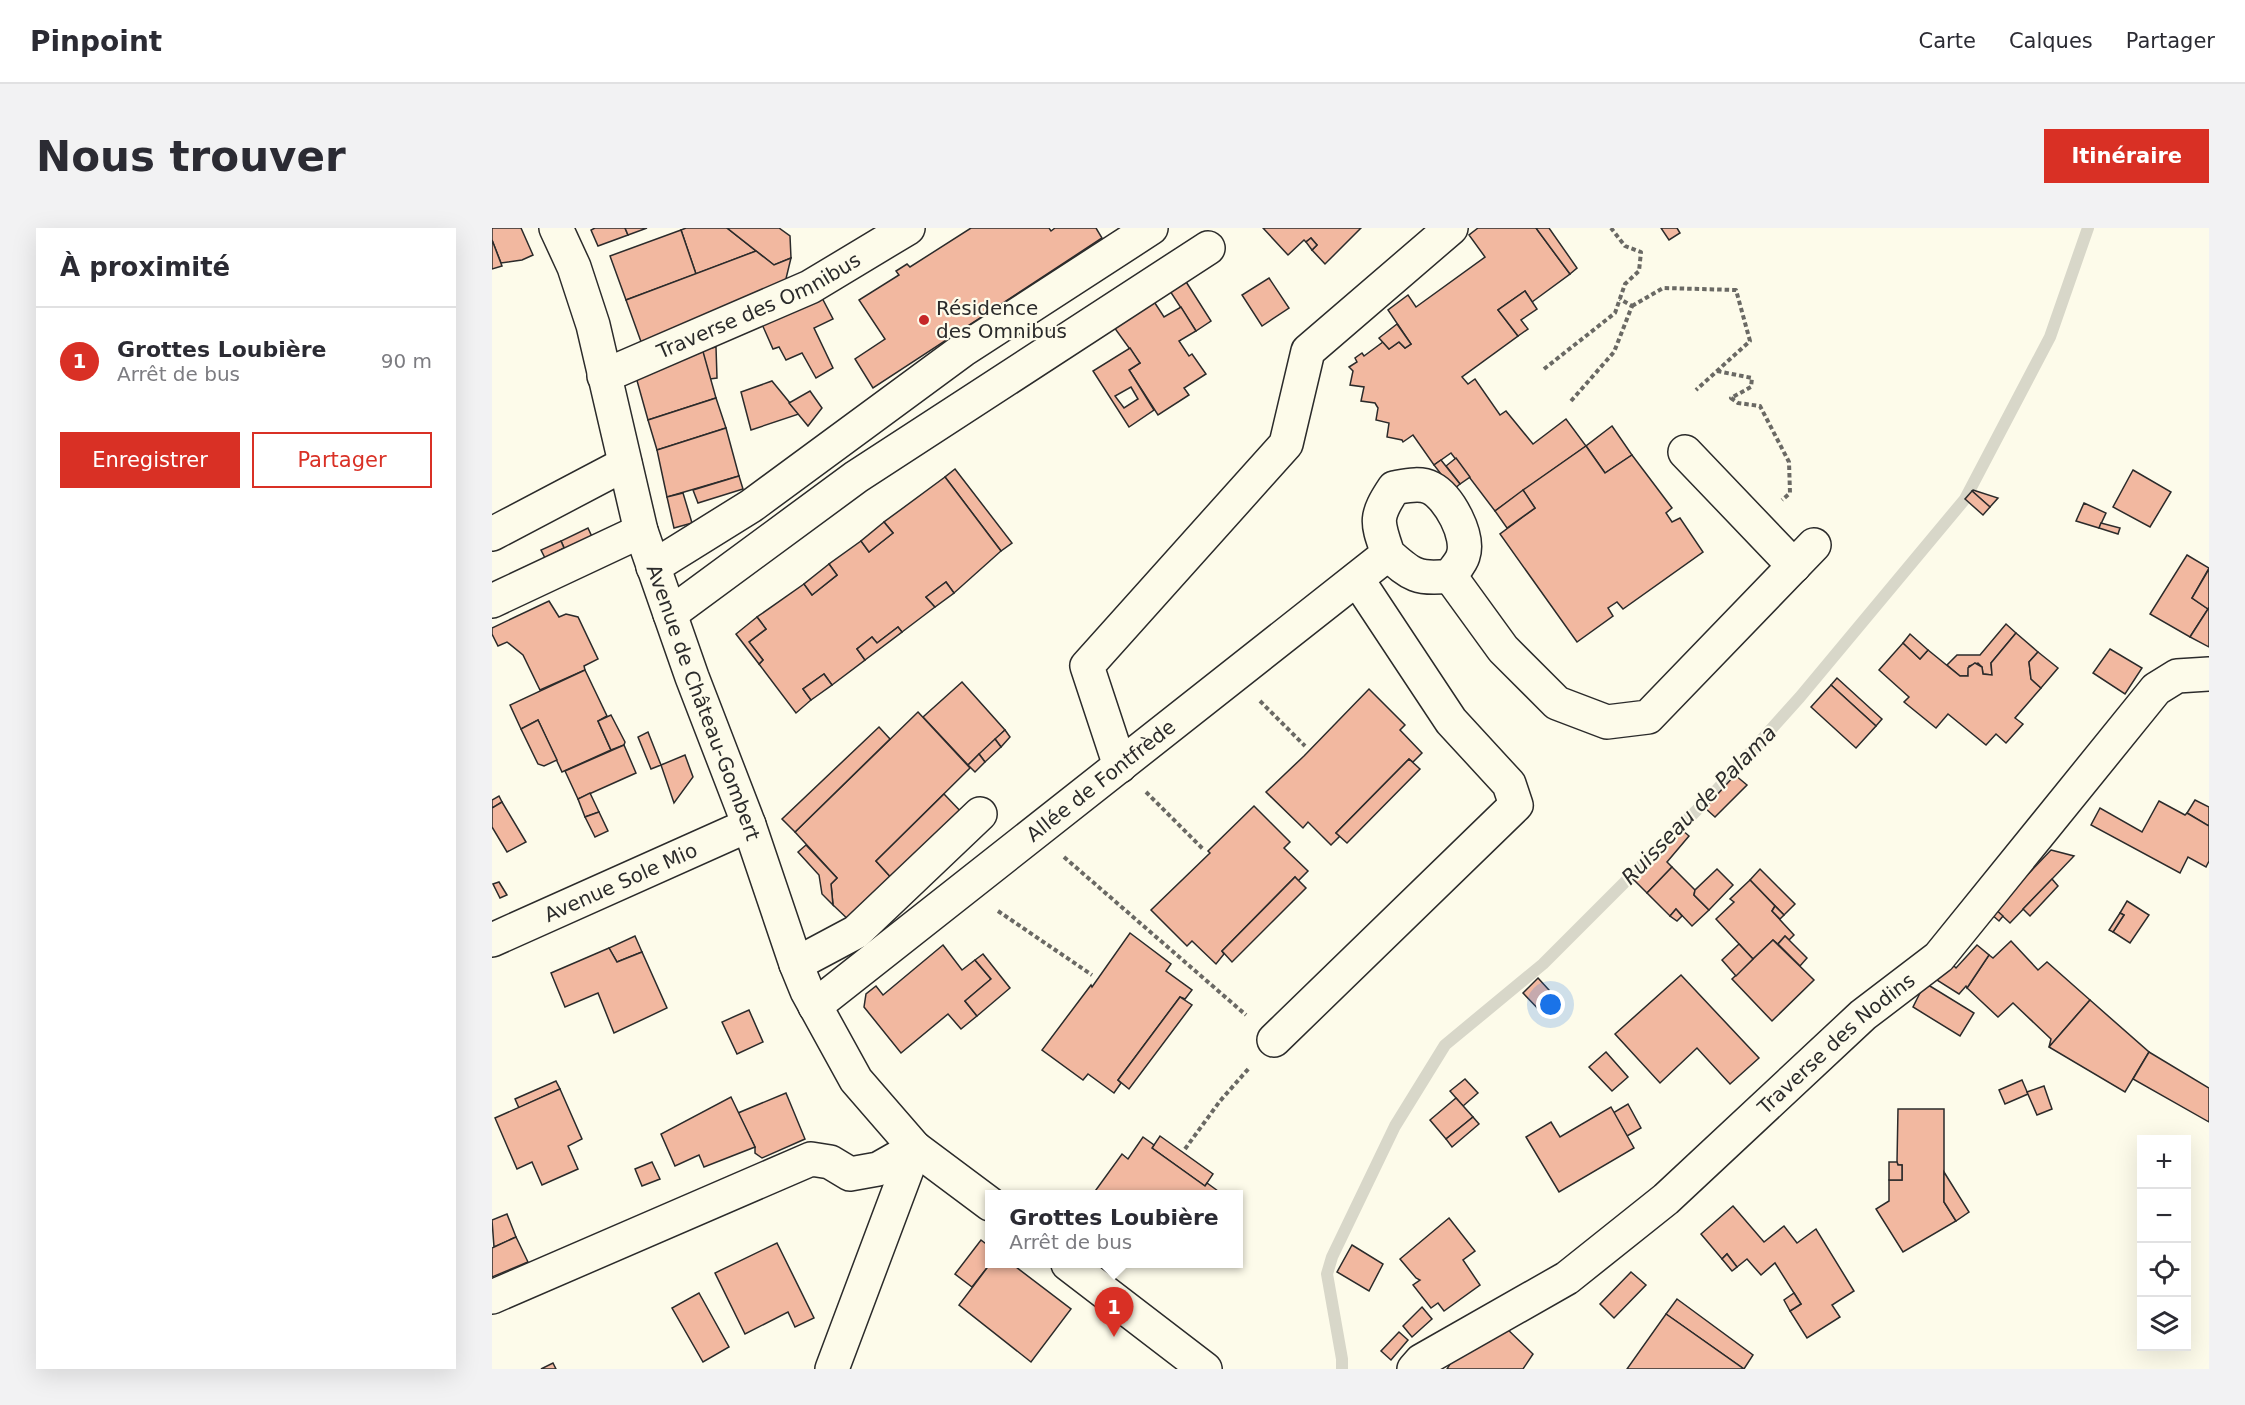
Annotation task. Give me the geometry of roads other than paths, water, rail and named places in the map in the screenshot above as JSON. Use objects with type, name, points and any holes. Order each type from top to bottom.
[{"type":"street","name":"Avenue de Château-Gombert","points":[[556,228],[574,267],[592,325],[641,531],[749,825],[796,964],[815,1006],[856,1080],[915,1148],[985,1200]]},
{"type":"street","name":"Traverse des Omnibus","points":[[604,376],[810,287],[908,228]]},
{"type":"street","points":[[653,567],[751,506],[963,351],[1151,228]]},
{"type":"street","points":[[1120,766],[1087,666],[1286,444],[1308,351],[1451,228]]},
{"type":"street","points":[[670,614],[856,477],[1208,248]]},
{"type":"street","points":[[1450,576],[1503,649],[1557,704],[1607,722],[1648,717],[1804,556],[1755,526],[1685,452]]},
{"type":"street","points":[[492,534],[625,464]]},
{"type":"street","points":[[1410,485],[1430,487],[1451,506],[1461,528],[1464,555],[1450,576],[1429,579],[1408,572],[1388,554],[1378,524],[1383,505],[1394,488],[1410,485]]},
{"type":"street","points":[[492,601],[641,531]]},
{"type":"street","name":"Allée de Fontfrède","points":[[815,1006],[1388,554]]},
{"type":"street","points":[[1274,1040],[1516,805],[1509,784],[1451,721],[1357,579]]},
{"type":"street","name":"Traverse des Nodins","points":[[1414,1369],[1421,1361],[1568,1278],[1666,1199],[1863,1015],[1939,957],[2156,689],[2177,676],[2209,674]]},
{"type":"street","points":[[796,964],[856,932],[980,814]]},
{"type":"street","name":"Avenue Sole Mio","points":[[492,940],[749,825]]},
{"type":"street","points":[[492,1297],[811,1159],[830,1162],[850,1174],[878,1168],[915,1148]]},
{"type":"street","points":[[832,1369],[915,1148]]},
{"type":"street","points":[[1074,1268],[1205,1369]]},
{"type":"waterway","name":"Ruisseau de Palama","points":[[1342,1369],[1327,1274],[1332,1257],[1395,1126],[1445,1045],[1543,964],[1714,793],[1800,697],[1965,499],[2050,337],[2088,228]]},
{"type":"place","name":"Résidence des Omnibus","points":[[924,320]]},
{"type":"place","name":"Grottes Loubière","points":[[1114,1337]]}]
